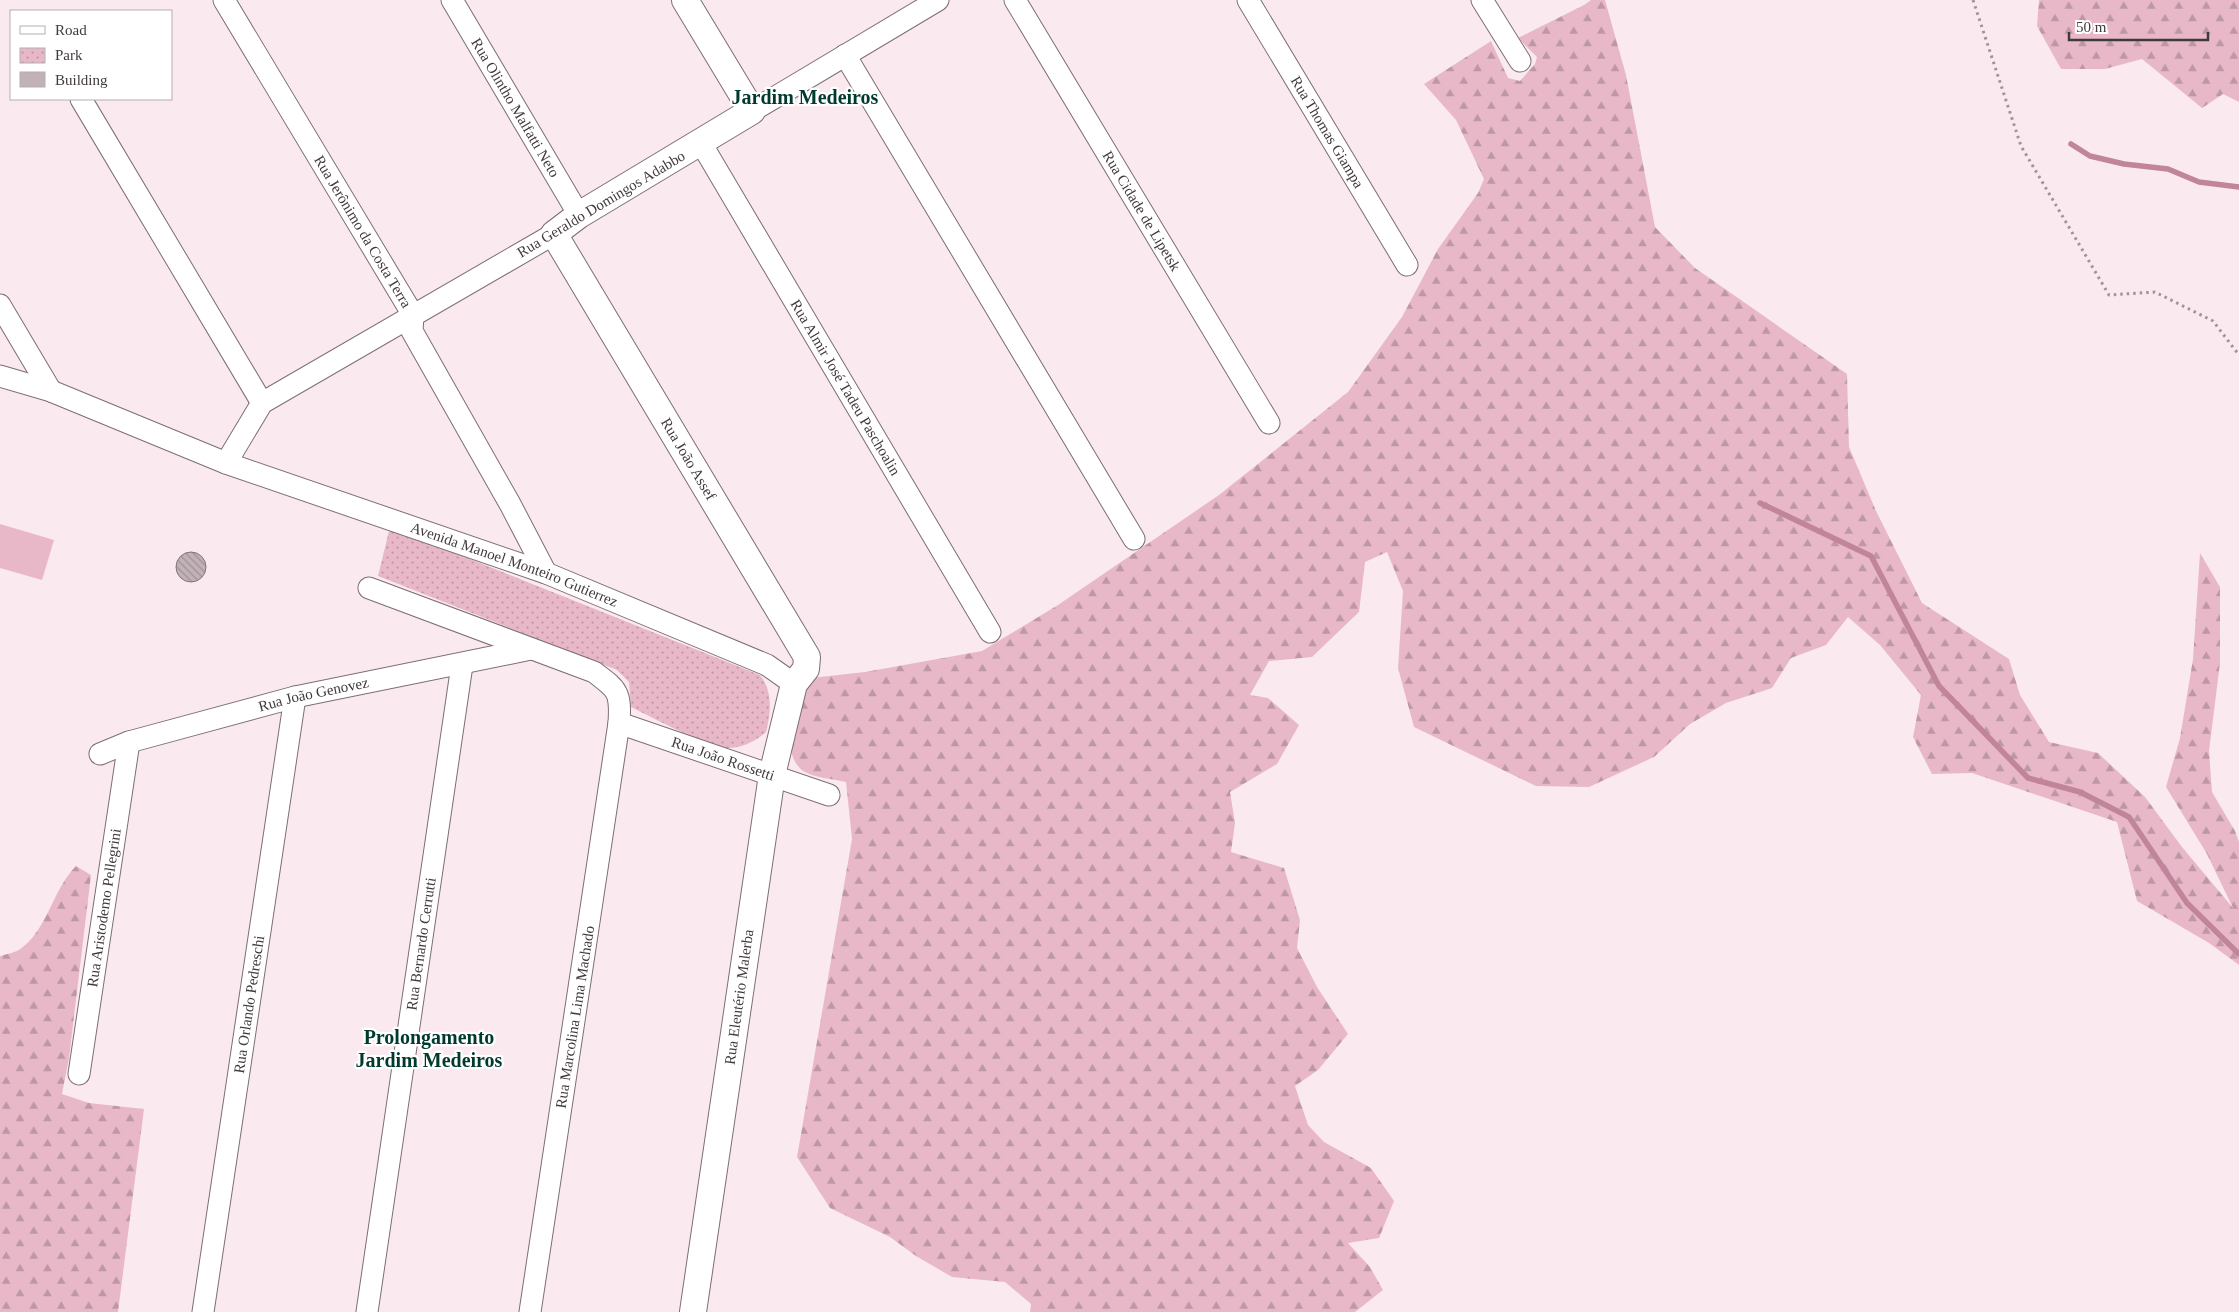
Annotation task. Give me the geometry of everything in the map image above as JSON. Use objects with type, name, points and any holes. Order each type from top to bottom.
[{"type":"street","name":"Rua Jerônimo da Costa Terra","points":[[224,0],[413,316],[412,331],[510,504],[546,573]]},
{"type":"street","name":"Rua Olintho Malfatti Neto","points":[[452,0],[579,215]]},
{"type":"street","points":[[685,0],[752,111]]},
{"type":"street","name":"Rua Cidade de Lipetsk","points":[[1015,0],[1269,423]]},
{"type":"street","name":"Rua Thomas Giampa","points":[[1248,0],[1407,264]]},
{"type":"street","points":[[1482,0],[1520,61]]},
{"type":"street","name":"Rua Geraldo Domingos Adabbo","points":[[262,403],[554,234],[579,215],[845,56],[928,2]]},
{"type":"street","points":[[845,56],[1134,539]]},
{"type":"street","points":[[83,100],[262,403],[226,463]]},
{"type":"street","name":"Rua Almir José Tadeu Paschoalin","points":[[701,143],[990,632]]},
{"type":"street","name":"Rua João Assef","points":[[554,234],[807,656],[806,668],[794,684]]},
{"type":"street","points":[[0,305],[51,391]]},
{"type":"street","name":"Avenida Manoel Monteiro Gutierrez","points":[[0,376],[51,391],[226,463],[546,573],[767,665],[794,684]]},
{"type":"street","name":"Rua Marcolina Lima Machado","points":[[370,588],[531,650],[594,672],[617,691],[620,704],[530,1312]]},
{"type":"street","name":"Rua João Genovez","points":[[100,754],[130,742],[295,697],[531,650]]},
{"type":"street","name":"Rua Bernardo Cerrutti","points":[[367,1312],[462,664]]},
{"type":"street","name":"Rua Eleutério Malerba","points":[[693,1312],[772,775],[794,684]]},
{"type":"street","name":"Rua Orlando Pedreschi","points":[[203,1312],[295,697]]},
{"type":"street","name":"Rua João Rossetti","points":[[618,723],[829,795]]},
{"type":"street","name":"Rua Aristodemo Pellegrini","points":[[79,1074],[130,742]]},
{"type":"path","points":[[1973,0],[2021,146],[2110,295],[2156,292],[2213,321],[2239,355]]},
{"type":"green space","points":[[1591,0],[1605,0],[1626,75],[1655,227],[1695,268],[1847,374],[1849,447],[1876,511],[1922,603],[2009,659],[2020,695],[2049,742],[2098,753],[2145,797],[2182,847],[2233,908],[2207,854],[2166,787],[2180,738],[2193,659],[2200,553],[2220,587],[2220,663],[2209,751],[2212,792],[2235,831],[2239,842],[2239,965],[2209,943],[2137,901],[2117,822],[1972,773],[1932,774],[1913,737],[1921,695],[1880,645],[1848,617],[1826,645],[1791,658],[1772,688],[1726,703],[1690,724],[1654,757],[1589,787],[1536,786],[1414,727],[1398,668],[1403,591],[1387,552],[1365,562],[1359,612],[1312,657],[1269,661],[1250,695],[1268,698],[1299,725],[1277,764],[1230,792],[1235,823],[1231,852],[1284,868],[1300,920],[1297,948],[1317,987],[1348,1034],[1318,1070],[1295,1086],[1308,1125],[1324,1142],[1371,1168],[1394,1201],[1379,1238],[1348,1243],[1370,1267],[1383,1290],[1355,1312],[1030,1312],[1031,1304],[1005,1282],[952,1277],[916,1256],[890,1237],[830,1208],[797,1157],[852,839],[846,782],[809,774],[799,767],[795,761],[789,736],[791,719],[797,703],[811,678],[865,672],[982,651],[1058,605],[1219,495],[1348,392],[1402,317],[1438,249],[1478,193],[1484,179],[1456,120],[1424,84],[1491,41],[1508,78],[1520,81],[1535,64],[1537,57],[1518,38]]},
{"type":"green space","points":[[2039,0],[2239,0],[2239,102],[2223,94],[2202,108],[2142,59],[2105,69],[2061,69],[2037,26]]},
{"type":"green space","points":[[0,524],[54,540],[42,580],[0,568]]},
{"type":"green space","points":[[390,527],[760,675],[767,688],[770,702],[766,732],[748,743],[733,748],[719,747],[694,738],[631,707],[629,682],[617,670],[378,576]]},
{"type":"green space","points":[[76,866],[91,875],[69,1058],[62,1094],[89,1103],[144,1109],[118,1312],[0,1312],[0,956],[19,950],[29,942],[37,932],[61,886]]},
{"type":"building","points":[[191,552],[201,557],[206,567],[201,577],[191,582],[181,577],[176,567],[181,557]]},
{"type":"waterway","points":[[2071,144],[2090,156],[2124,164],[2168,169],[2199,182],[2239,187]]},
{"type":"waterway","points":[[1760,503],[1871,556],[1939,686],[2028,778],[2080,792],[2129,817],[2187,903],[2239,954]]},
{"type":"district","name":"Jardim Medeiros","points":[[805,97]]},
{"type":"district","name":"Prolongamento Jardim Medeiros","points":[[429,1048]]}]
